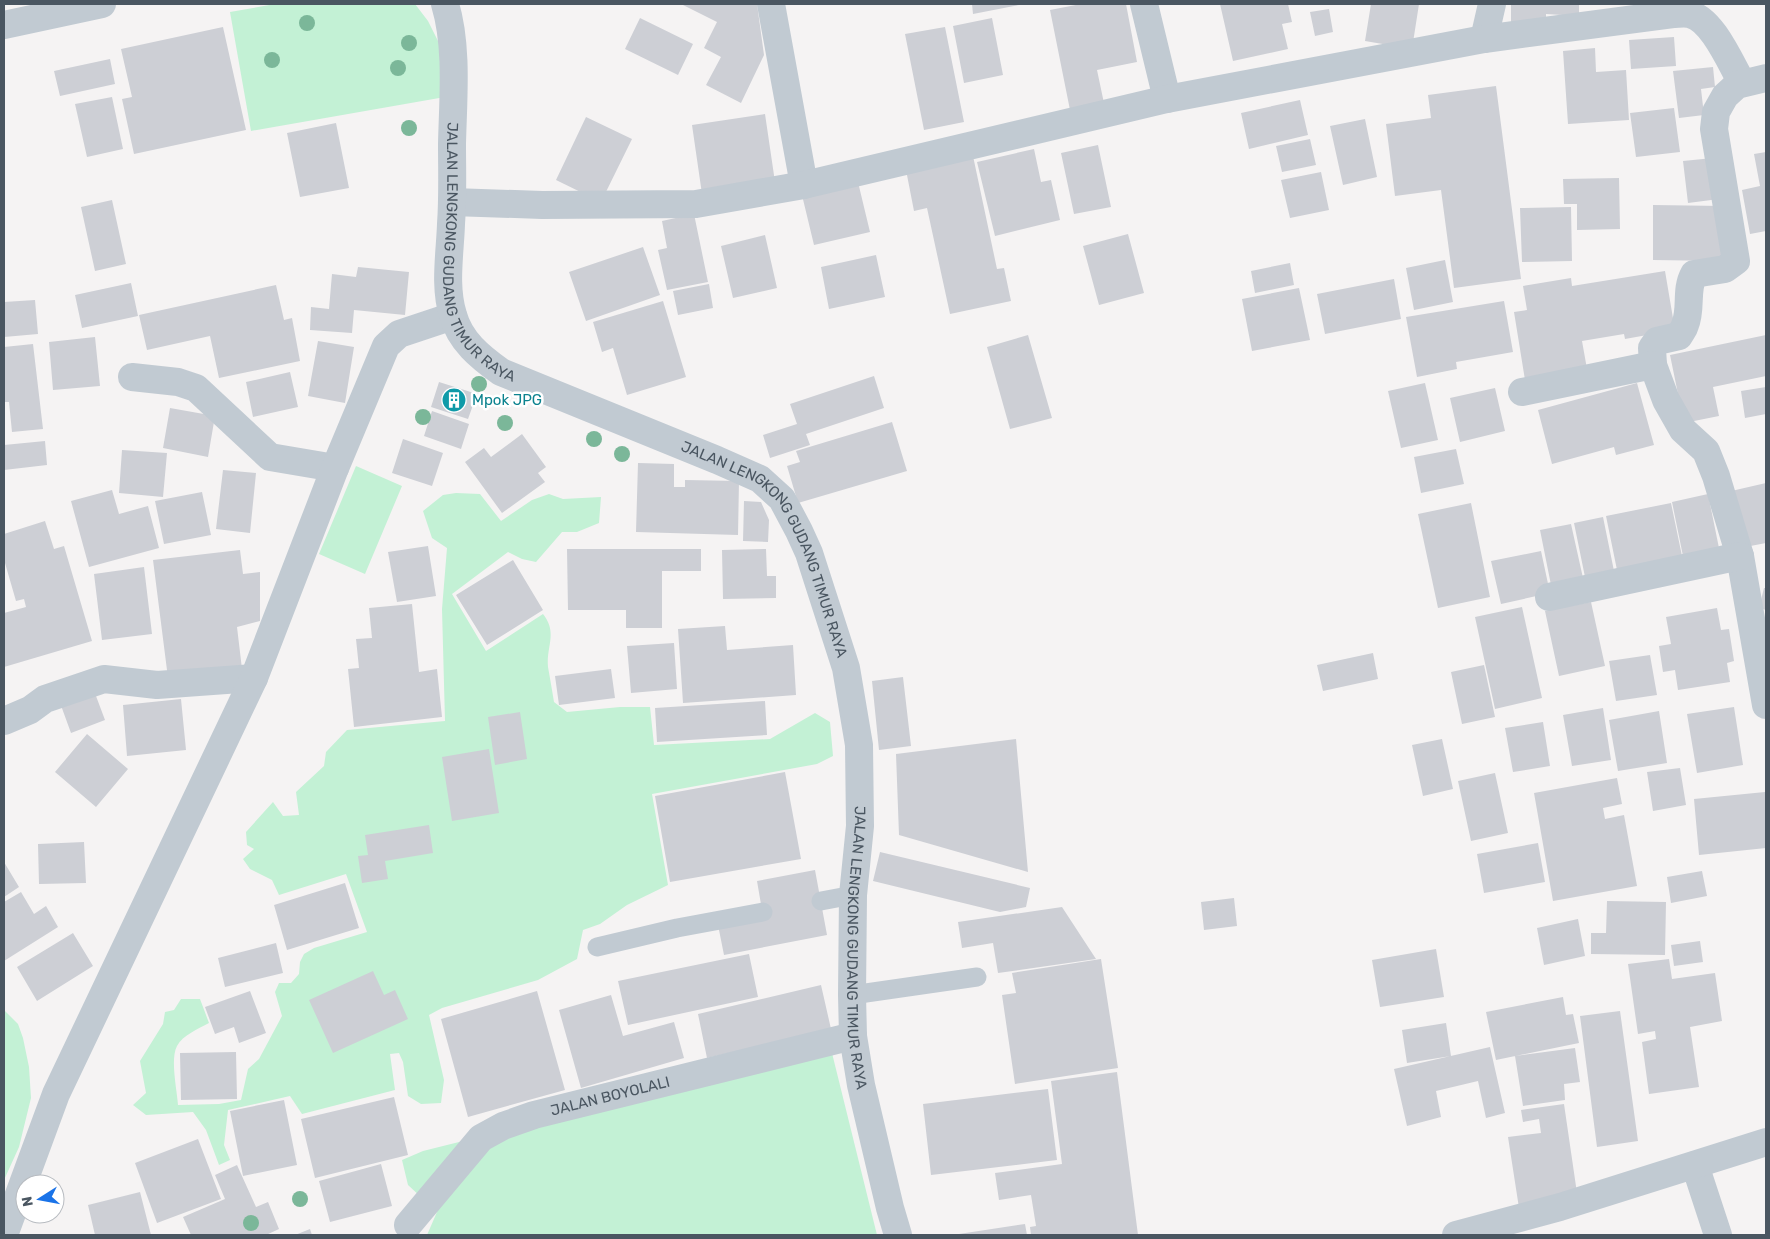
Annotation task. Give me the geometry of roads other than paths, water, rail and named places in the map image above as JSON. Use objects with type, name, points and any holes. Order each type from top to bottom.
[{"type":"street","points":[[4,25],[102,4]]},
{"type":"street","name":"JALAN LENGKONG GUDANG TIMUR RAYA","points":[[445,4],[448,14],[454,71],[452,202],[448,287],[453,316],[461,334],[480,357],[501,372],[760,479],[782,499],[808,553],[846,668],[859,745],[860,826],[853,895],[853,1036],[861,1086],[898,1235]]},
{"type":"street","points":[[771,4],[804,185]]},
{"type":"street","points":[[1144,4],[1167,99]]},
{"type":"street","points":[[1484,39],[1492,4]]},
{"type":"street","points":[[452,202],[542,205],[696,204],[804,185],[1167,99],[1484,39],[1673,14],[1690,14],[1702,19],[1754,80],[1737,85],[1725,96],[1716,112],[1714,129],[1736,262],[1725,269],[1694,274],[1690,282],[1686,325],[1679,336],[1657,341],[1652,348],[1653,365],[1666,400],[1683,430],[1706,451],[1716,476],[1740,556],[1766,705]]},
{"type":"street","points":[[4,1235],[56,1094],[254,678],[335,468],[386,346],[398,334],[453,316]]},
{"type":"street","points":[[1522,392],[1653,365]]},
{"type":"street","points":[[132,378],[178,382],[196,388],[270,457],[335,468]]},
{"type":"street","points":[[1549,597],[1740,556]]},
{"type":"street","points":[[4,721],[30,710],[46,699],[104,679],[157,685],[254,678]]},
{"type":"street","name":"JALAN BOYOLALI","points":[[408,1225],[481,1138],[503,1126],[534,1115],[853,1036]]},
{"type":"street","points":[[1456,1235],[1560,1207],[1766,1142]]},
{"type":"street","points":[[1695,1165],[1718,1235]]},
{"type":"lane","points":[[821,901],[853,895]]},
{"type":"lane","points":[[596,947],[677,928],[763,912]]},
{"type":"lane","points":[[852,995],[977,977]]},
{"type":"place","name":"Mpok JPG","points":[[454,400]]}]
